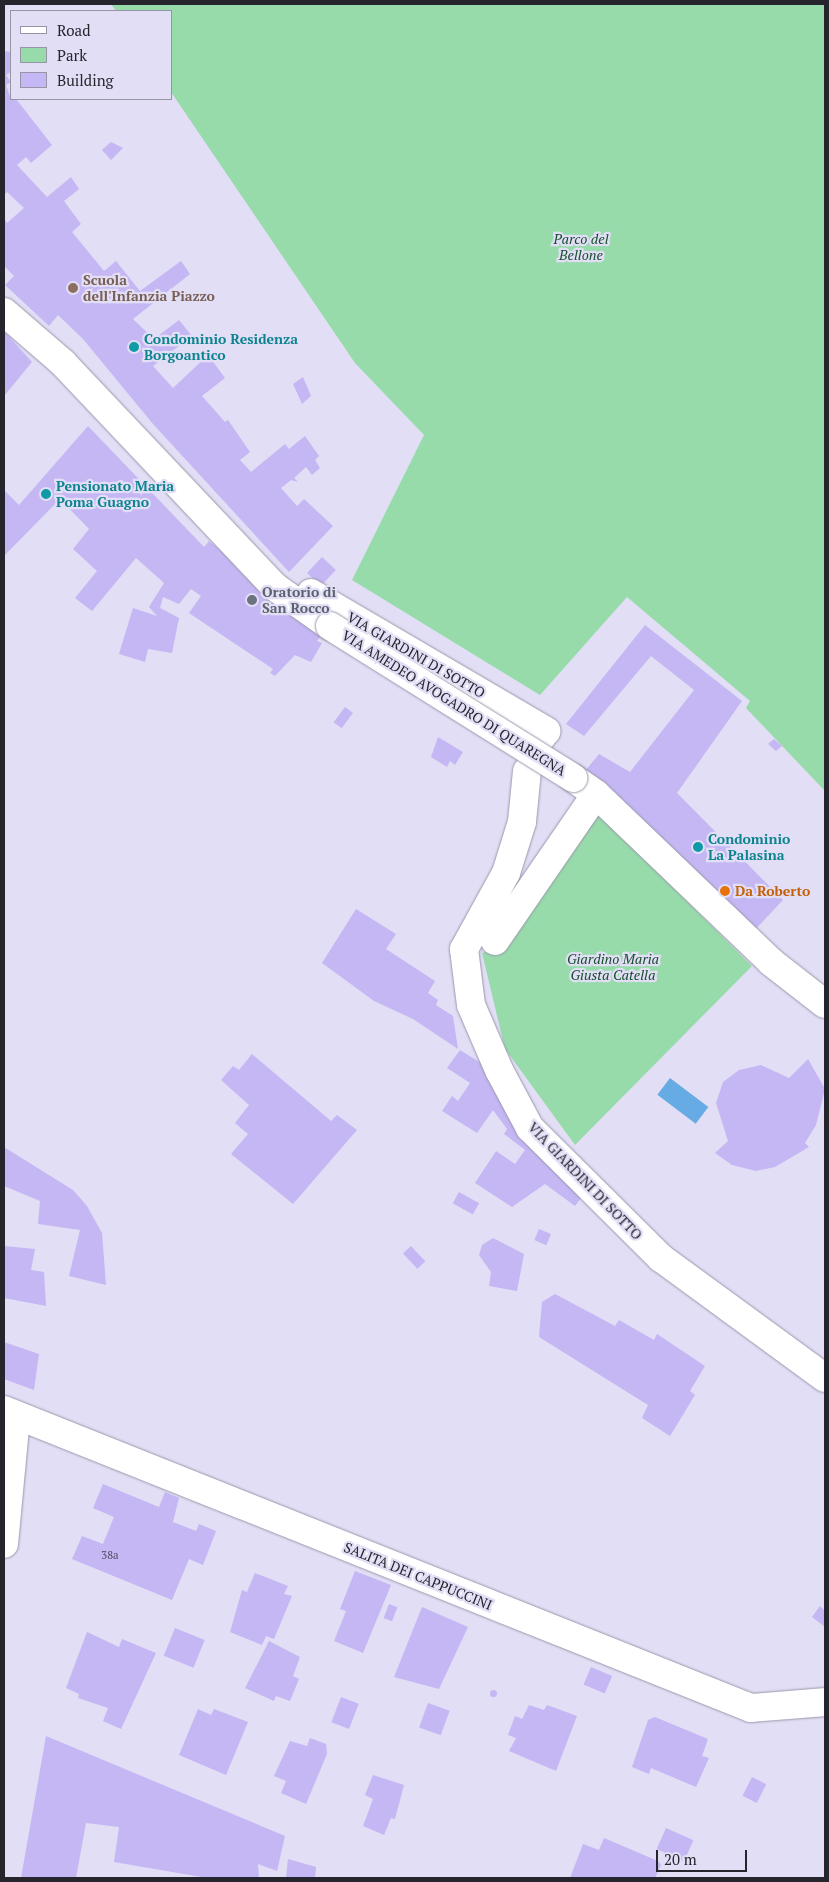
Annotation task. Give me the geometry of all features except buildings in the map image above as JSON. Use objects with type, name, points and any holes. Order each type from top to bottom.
[{"type":"street","name":"VIA AMEDEO AVOGADRO DI QUAREGNA","points":[[4,312],[63,364],[275,587],[330,626],[596,794],[771,962],[825,1004]]},
{"type":"street","name":"VIA GIARDINI DI SOTTO","points":[[275,587],[310,592],[546,731],[541,738]]},
{"type":"street","name":"VIA GIARDINI DI SOTTO","points":[[527,771],[522,822],[506,873],[464,949],[471,1005],[499,1070],[530,1128],[661,1258],[825,1378]]},
{"type":"street","points":[[495,942],[596,794]]},
{"type":"street","points":[[4,1544],[10,1413]]},
{"type":"street","name":"SALITA DEI CAPPUCCINI","points":[[10,1413],[751,1708],[825,1702]]},
{"type":"green space","name":"Parco del Bellone","points":[[111,4],[825,4],[825,791],[746,708],[750,701],[627,597],[540,695],[352,580],[424,435],[355,363],[172,93],[172,10],[115,10]]},
{"type":"green space","name":"Giardino Maria Giusta Catella","points":[[599,814],[752,966],[575,1145],[505,1049],[482,953],[508,945]]},
{"type":"water","points":[[670,1078],[708,1107],[696,1124],[657,1095]]},
{"type":"place","name":"Scuola dell'Infanzia Piazzo","points":[[73,288]]},
{"type":"place","name":"Condominio Residenza Borgoantico","points":[[134,347]]},
{"type":"place","name":"Pensionato Maria Poma Guagno","points":[[46,494]]},
{"type":"place","name":"Oratorio di San Rocco","points":[[252,600]]},
{"type":"place","name":"Condominio La Palasina","points":[[698,847]]},
{"type":"place","name":"Da Roberto","points":[[725,891]]}]
